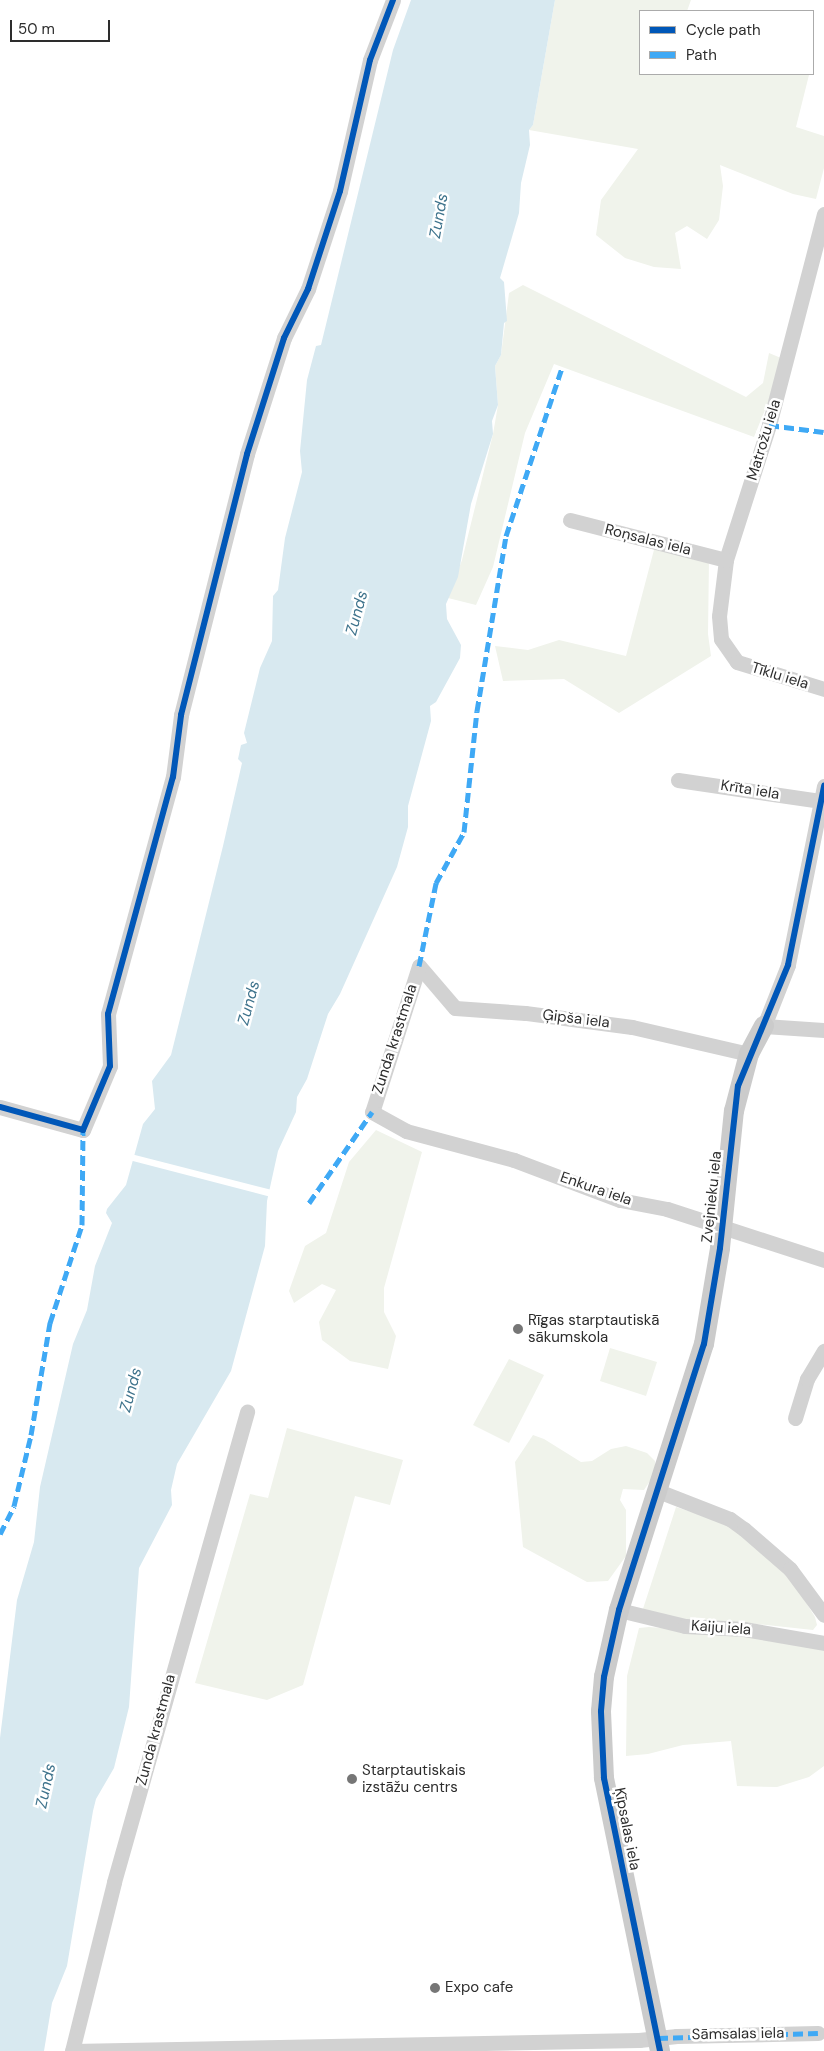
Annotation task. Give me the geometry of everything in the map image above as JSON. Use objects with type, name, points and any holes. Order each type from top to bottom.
[{"type":"street","points":[[0,1106],[83,1130],[110,1066],[108,1014],[173,777],[181,715],[247,454],[284,338],[308,289],[340,191],[370,60],[394,0]]},
{"type":"street","name":"Matrožu iela","points":[[737,662],[721,639],[719,616],[726,560],[769,426],[824,214]]},
{"type":"street","name":"Roņsalas iela","points":[[570,520],[726,560]]},
{"type":"street","name":"Tīklu iela","points":[[737,662],[824,689]]},
{"type":"street","name":"Krīta iela","points":[[678,780],[821,801]]},
{"type":"street","name":"Zvejnieku iela","points":[[619,1610],[704,1344],[721,1226],[734,1111],[749,1054],[764,1026],[788,965],[824,786]]},
{"type":"street","name":"Ģipša iela","points":[[419,966],[455,1008],[525,1013],[632,1027],[749,1054]]},
{"type":"street","name":"Zunda krastmala","points":[[372,1112],[419,966]]},
{"type":"street","points":[[764,1026],[824,1030]]},
{"type":"street","name":"Enkura iela","points":[[372,1112],[406,1131],[514,1160],[620,1200],[668,1209],[824,1260]]},
{"type":"street","points":[[795,1418],[807,1379],[824,1350]]},
{"type":"street","name":"Zunda krastmala","points":[[72,2051],[116,1873],[247,1410]]},
{"type":"street","points":[[658,1491],[730,1519],[744,1529],[790,1569],[824,1615]]},
{"type":"street","name":"Kaiju iela","points":[[619,1610],[685,1626],[744,1629],[824,1643]]},
{"type":"street","name":"Ķīpsalas iela","points":[[619,1610],[607,1661],[601,1711],[604,1778],[659,2044]]},
{"type":"street","name":"Sāmsalas iela","points":[[72,2051],[659,2044],[818,2032]]},
{"type":"shaded area","points":[[555,0],[691,0],[687,10],[639,10],[639,75],[809,75],[796,127],[824,136],[824,168],[816,199],[793,194],[720,165],[723,186],[719,220],[707,239],[687,226],[675,233],[681,269],[654,267],[625,258],[596,235],[601,200],[638,149],[529,130],[533,125]]},
{"type":"shaded area","points":[[523,285],[746,397],[763,383],[769,353],[781,358],[769,400],[754,437],[554,364],[525,433],[493,567],[476,605],[448,598],[462,560],[493,434],[498,405],[495,366],[501,355],[509,293]]},
{"type":"shaded area","points":[[655,546],[709,560],[708,634],[711,656],[619,713],[564,679],[503,681],[495,646],[528,650],[559,640],[626,656]]},
{"type":"shaded area","points":[[376,1130],[422,1152],[384,1288],[384,1312],[396,1336],[388,1369],[350,1361],[322,1340],[319,1322],[336,1290],[322,1284],[294,1303],[289,1291],[305,1246],[326,1233],[349,1162]]},
{"type":"shaded area","points":[[610,1348],[657,1362],[646,1396],[600,1381]]},
{"type":"shaded area","points":[[509,1359],[544,1375],[509,1443],[473,1425]]},
{"type":"shaded area","points":[[287,1428],[403,1460],[390,1505],[355,1496],[303,1685],[267,1700],[195,1683],[250,1494],[268,1498]]},
{"type":"shaded area","points":[[533,1435],[544,1439],[581,1462],[592,1461],[611,1449],[626,1446],[647,1453],[655,1461],[656,1472],[644,1490],[623,1489],[620,1500],[626,1510],[626,1556],[608,1581],[587,1582],[523,1547],[515,1462]]},
{"type":"shaded area","points":[[676,1507],[731,1525],[787,1572],[815,1617],[817,1625],[813,1630],[739,1622],[684,1621],[642,1612]]},
{"type":"shaded area","points":[[649,1627],[754,1635],[824,1649],[824,1766],[809,1777],[777,1787],[737,1786],[731,1741],[683,1745],[648,1754],[626,1756],[627,1676],[639,1628]]},
{"type":"water","name":"Zunds","points":[[411,0],[555,0],[533,125],[529,130],[530,145],[521,183],[519,213],[500,278],[504,282],[507,321],[504,323],[501,355],[495,366],[498,405],[492,421],[493,434],[471,504],[458,577],[446,604],[447,619],[461,645],[460,658],[436,702],[430,706],[431,721],[408,806],[408,827],[397,867],[340,994],[328,1014],[307,1079],[297,1097],[296,1112],[278,1151],[267,1201],[265,1246],[231,1371],[177,1464],[171,1490],[172,1505],[139,1568],[129,1707],[114,1768],[96,1799],[93,1811],[67,1966],[52,2003],[44,2051],[0,2051],[0,1738],[17,1600],[34,1542],[40,1487],[73,1344],[87,1310],[95,1266],[112,1223],[106,1213],[107,1209],[126,1185],[143,1124],[155,1109],[152,1081],[171,1055],[223,846],[242,763],[238,759],[241,745],[247,743],[244,733],[260,668],[272,641],[273,596],[278,590],[285,538],[302,472],[300,451],[307,380],[316,346],[321,345],[393,50]]},
{"type":"pier","points":[[131,1154],[272,1190],[271,1197],[129,1160]]},
{"type":"marked path","points":[[419,966],[436,883],[464,832],[477,711],[506,536],[562,368]]},
{"type":"marked path","points":[[769,425],[824,432]]},
{"type":"marked path","points":[[309,1203],[372,1112]]},
{"type":"marked path","points":[[0,1534],[14,1506],[31,1435],[50,1323],[82,1225],[83,1130]]},
{"type":"marked path","points":[[658,2038],[818,2033]]},
{"type":"cycle path","points":[[0,1107],[83,1130],[110,1066],[108,1014],[173,777],[181,715],[247,454],[284,338],[308,289],[340,191],[370,60],[393,0]]},
{"type":"cycle path","points":[[660,2051],[604,1778],[601,1711],[604,1677],[619,1610],[704,1344],[720,1248],[738,1086],[788,965],[824,786]]},
{"type":"place","name":"Rīgas starptautiskā sākumskola","points":[[518,1329]]},
{"type":"place","name":"Starptautiskais izstāžu centrs","points":[[352,1779]]},
{"type":"place","name":"Expo cafe","points":[[435,1988]]}]
